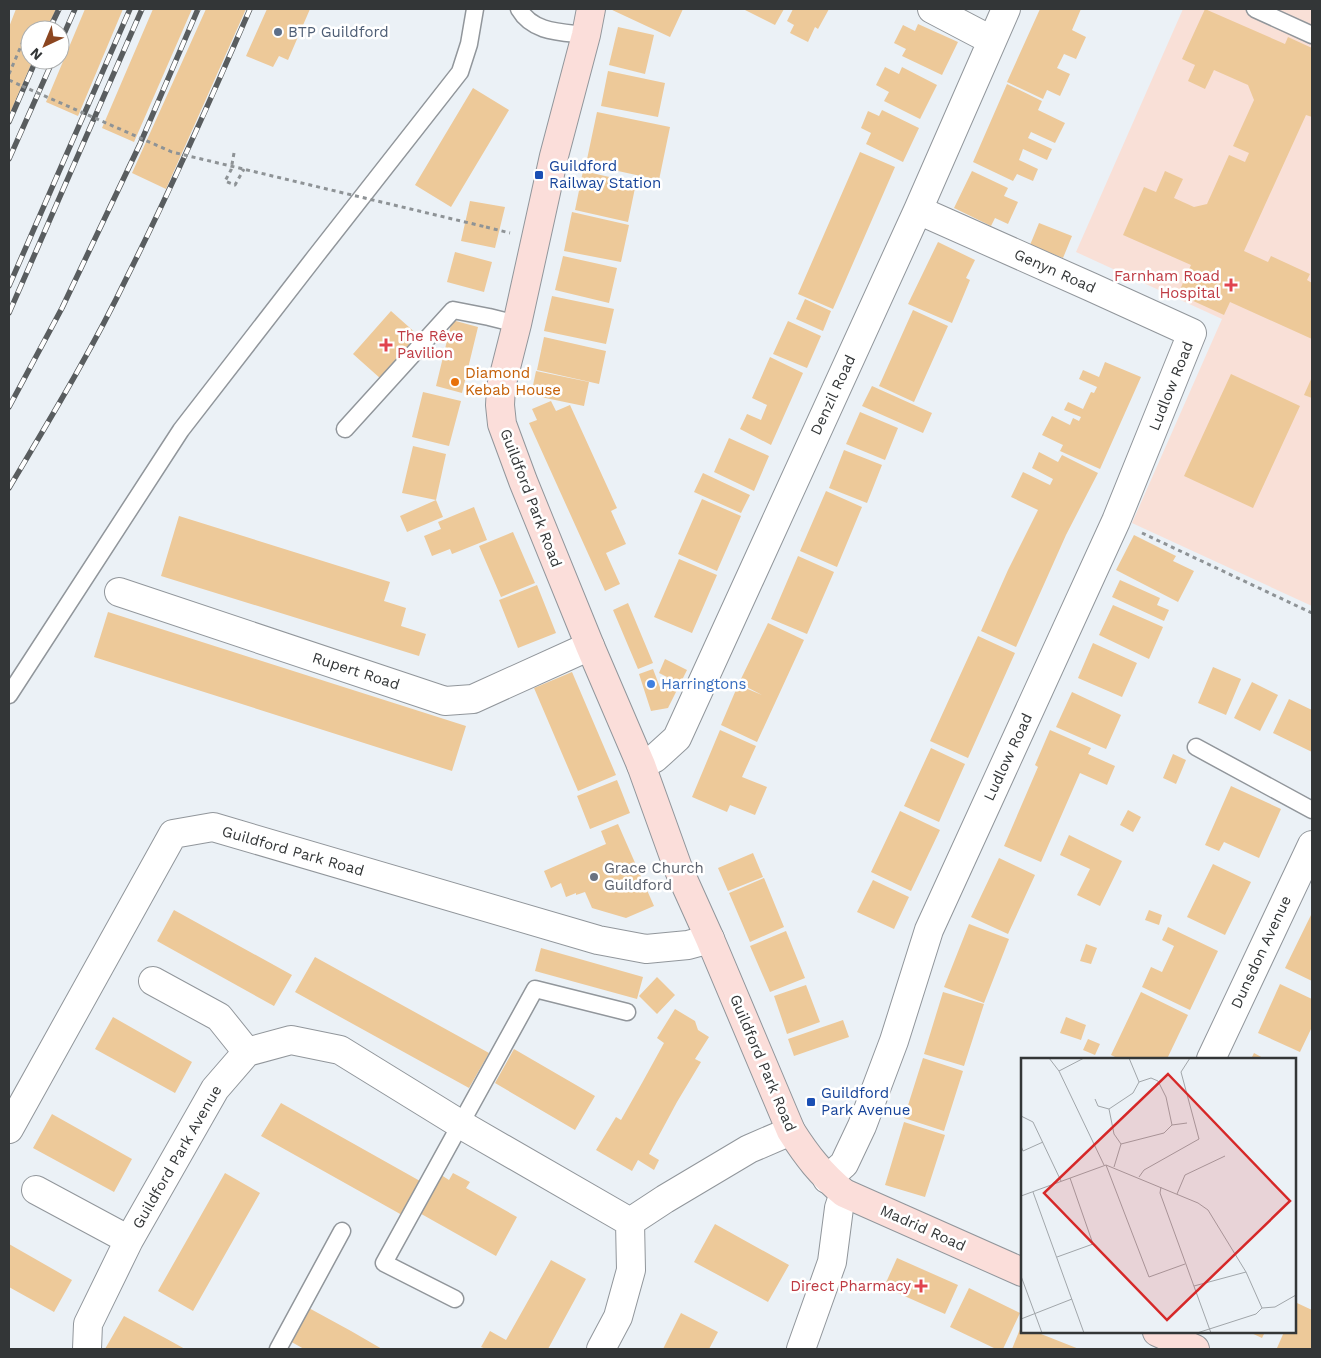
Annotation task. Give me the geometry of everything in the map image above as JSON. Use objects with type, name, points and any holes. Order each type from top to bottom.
[{"type":"street","points":[[932,9],[991,40]]},
{"type":"street","name":"Denzil Road","points":[[640,765],[655,758],[677,738],[918,210],[1006,9]]},
{"type":"street","name":"Guildford Park Road","points":[[589,22],[554,156],[518,324],[501,387],[502,424],[523,481],[640,765],[678,868],[791,1131],[806,1154],[835,1186]]},
{"type":"street","name":"Genyn Road","points":[[918,210],[1091,286],[1192,333]]},
{"type":"street","name":"Ludlow Road","points":[[835,1186],[862,1126],[894,1041],[929,930],[1116,521],[1192,333]]},
{"type":"street","name":"Rupert Road","points":[[118,592],[445,701],[473,699],[590,646]]},
{"type":"street","name":"Guildford Park Road","points":[[9,1129],[173,834],[213,828],[598,940],[646,949],[688,945],[710,940]]},
{"type":"street","name":"Dunsdon Avenue","points":[[1210,1058],[1312,845]]},
{"type":"street","points":[[153,981],[219,1017],[247,1052],[291,1040],[340,1050],[460,1124],[630,1222]]},
{"type":"street","name":"Guildford Park Avenue","points":[[87,1349],[88,1324],[129,1240],[215,1088],[247,1052]]},
{"type":"street","points":[[630,1222],[749,1149],[791,1131]]},
{"type":"street","points":[[801,1349],[832,1262],[839,1208],[835,1186]]},
{"type":"street","name":"Madrid Road","points":[[835,1186],[1021,1272]]},
{"type":"street","name":"Guildford Park Avenue","points":[[36,1190],[129,1240]]},
{"type":"street","points":[[601,1349],[618,1317],[631,1270],[630,1222]]},
{"type":"street","points":[[1160,1339],[1195,1349]]},
{"type":"lane","points":[[9,695],[181,430],[460,72],[469,44],[475,9]]},
{"type":"lane","points":[[519,9],[529,21],[549,31],[589,22]]},
{"type":"lane","points":[[1255,9],[1312,34]]},
{"type":"lane","points":[[346,429],[453,310],[518,324]]},
{"type":"lane","points":[[1196,747],[1312,810]]},
{"type":"lane","points":[[455,1299],[384,1263],[535,989],[628,1012]]},
{"type":"lane","points":[[278,1349],[342,1231]]},
{"type":"path","points":[[9,74],[20,48]]},
{"type":"path","points":[[9,80],[172,152],[510,233]]},
{"type":"path","points":[[234,153],[231,170],[225,182],[235,185],[244,169]]},
{"type":"path","points":[[1116,521],[1312,613]]},
{"type":"shaded area","name":"Farnham Road Hospital","points":[[1183,9],[1312,9],[1312,606],[1132,523],[1222,319],[1076,252]]},
{"type":"building","points":[[16,9],[56,9],[51,20],[20,20],[20,70],[29,70],[9,115],[9,27]]},
{"type":"building","points":[[85,9],[123,9],[78,116],[46,102],[59,70],[70,70],[70,45]]},
{"type":"building","points":[[153,9],[192,9],[134,142],[102,128]]},
{"type":"building","points":[[206,9],[246,9],[166,189],[132,173]]},
{"type":"building","name":"BTP Guildford","points":[[267,9],[310,9],[288,60],[279,56],[273,67],[246,56]]},
{"type":"building","points":[[610,9],[683,9],[670,37]]},
{"type":"building","points":[[743,9],[784,9],[775,25]]},
{"type":"building","points":[[793,9],[829,9],[818,29],[815,27],[808,42],[790,33],[794,25],[787,21]]},
{"type":"building","points":[[1040,9],[1081,9],[1072,30],[1086,37],[1076,59],[1064,54],[1057,68],[1070,74],[1060,96],[1047,90],[1043,99],[1007,82]]},
{"type":"building","points":[[1205,9],[1285,44],[1288,37],[1312,48],[1312,117],[1306,115],[1244,251],[1268,262],[1271,256],[1310,274],[1307,280],[1312,283],[1312,339],[1230,302],[1224,315],[1178,294],[1191,265],[1123,235],[1144,187],[1156,192],[1165,171],[1183,179],[1174,198],[1194,207],[1207,204],[1229,155],[1245,162],[1249,153],[1233,146],[1254,100],[1248,85],[1214,70],[1205,89],[1188,81],[1195,65],[1182,59]]},
{"type":"building","points":[[918,24],[958,42],[942,75],[902,56],[906,49],[894,43],[903,25],[915,31]]},
{"type":"building","points":[[618,27],[654,35],[645,74],[609,65]]},
{"type":"building","points":[[885,67],[899,74],[902,67],[937,85],[920,119],[884,101],[889,92],[876,85]]},
{"type":"building","points":[[608,71],[665,83],[658,117],[601,106]]},
{"type":"building","points":[[1007,84],[1042,101],[1038,110],[1065,123],[1055,143],[1031,132],[1028,138],[1052,149],[1047,160],[1023,149],[1019,160],[1038,169],[1033,181],[1017,174],[1013,181],[973,162]]},
{"type":"building","points":[[473,88],[509,110],[451,207],[415,185]]},
{"type":"building","points":[[882,110],[919,128],[903,162],[866,144],[871,133],[861,128],[868,111],[879,116]]},
{"type":"building","points":[[597,112],[670,127],[659,180],[586,164]]},
{"type":"building","points":[[860,152],[895,167],[833,309],[798,294]]},
{"type":"building","points":[[583,171],[636,183],[628,222],[575,210]]},
{"type":"building","points":[[972,171],[1008,188],[1004,196],[1018,202],[1008,224],[995,218],[991,226],[954,208]]},
{"type":"building","points":[[470,201],[505,207],[495,248],[461,241]]},
{"type":"building","points":[[572,212],[629,225],[621,262],[564,251]]},
{"type":"building","points":[[1039,223],[1072,236],[1063,258],[1030,245]]},
{"type":"building","points":[[938,242],[975,260],[966,278],[970,280],[952,323],[908,304]]},
{"type":"building","points":[[455,252],[492,262],[484,292],[447,282]]},
{"type":"building","points":[[563,256],[617,268],[609,303],[555,290]]},
{"type":"building","points":[[552,296],[614,309],[606,344],[544,331]]},
{"type":"building","points":[[805,299],[831,311],[823,331],[796,319]]},
{"type":"building","points":[[913,310],[948,326],[914,402],[879,386]]},
{"type":"building","name":"The Rêve Pavilion","points":[[391,311],[419,336],[381,379],[353,354]]},
{"type":"building","points":[[452,320],[478,327],[462,393],[436,386]]},
{"type":"building","points":[[788,321],[821,336],[807,368],[773,354]]},
{"type":"building","points":[[544,337],[606,351],[599,384],[537,370]]},
{"type":"building","points":[[770,357],[803,373],[771,445],[740,429],[747,414],[761,420],[767,405],[752,398]]},
{"type":"building","points":[[1105,362],[1141,377],[1100,469],[1060,451],[1063,445],[1042,435],[1052,416],[1070,425],[1073,418],[1079,421],[1081,417],[1064,410],[1068,402],[1083,409],[1091,392],[1094,393],[1097,387],[1079,379],[1083,370],[1099,377]]},
{"type":"building","points":[[536,371],[589,382],[584,406],[531,395]]},
{"type":"building","points":[[1231,374],[1300,406],[1253,508],[1184,476]]},
{"type":"building","points":[[1312,377],[1312,398],[1304,395]]},
{"type":"building","points":[[872,386],[932,413],[923,433],[862,406]]},
{"type":"building","points":[[423,392],[461,401],[449,446],[412,437]]},
{"type":"building","points":[[551,401],[556,411],[570,405],[617,508],[611,511],[626,544],[606,553],[620,584],[605,591],[529,423],[537,420],[532,409]]},
{"type":"building","points":[[860,412],[898,428],[885,460],[846,444]]},
{"type":"building","points":[[729,438],[769,456],[754,491],[714,472]]},
{"type":"building","points":[[413,446],[446,454],[436,500],[402,493]]},
{"type":"building","points":[[844,450],[882,465],[867,503],[829,488]]},
{"type":"building","points":[[1039,452],[1058,462],[1062,455],[1098,473],[1066,535],[1016,647],[981,631],[1008,570],[1038,510],[1011,497],[1023,472],[1050,485],[1053,479],[1032,468]]},
{"type":"building","points":[[703,473],[750,495],[741,513],[694,492]]},
{"type":"building","points":[[826,491],[862,507],[837,567],[800,551]]},
{"type":"building","points":[[702,499],[741,516],[717,571],[678,554]]},
{"type":"building","points":[[436,500],[443,517],[407,532],[400,516]]},
{"type":"building","points":[[474,507],[487,540],[452,554],[450,549],[432,556],[424,536],[441,529],[438,522]]},
{"type":"building","points":[[179,516],[390,582],[384,601],[406,608],[401,626],[426,634],[419,656],[161,576]]},
{"type":"building","points":[[513,532],[535,583],[501,597],[479,546]]},
{"type":"building","points":[[1134,535],[1176,556],[1173,561],[1194,571],[1178,602],[1116,570]]},
{"type":"building","points":[[798,556],[834,572],[807,634],[771,619]]},
{"type":"building","points":[[679,559],[717,575],[692,633],[654,617]]},
{"type":"building","points":[[1120,580],[1160,598],[1157,605],[1169,610],[1164,621],[1112,597]]},
{"type":"building","points":[[537,585],[556,633],[518,648],[499,600]]},
{"type":"building","points":[[628,603],[653,663],[638,669],[613,610]]},
{"type":"building","points":[[1113,605],[1163,627],[1149,659],[1099,635]]},
{"type":"building","points":[[108,612],[466,726],[452,771],[94,657]]},
{"type":"building","points":[[768,623],[804,640],[757,742],[721,725],[738,685],[762,695],[739,683]]},
{"type":"building","points":[[978,636],[1015,653],[968,758],[930,741]]},
{"type":"building","points":[[1093,643],[1137,663],[1122,697],[1078,678]]},
{"type":"building","points":[[665,659],[687,670],[668,708],[651,711],[639,674],[653,669],[661,690],[667,677],[659,673]]},
{"type":"building","points":[[1213,667],[1241,679],[1226,715],[1198,703]]},
{"type":"building","points":[[572,672],[616,775],[578,791],[534,688]]},
{"type":"building","points":[[1252,682],[1278,695],[1260,731],[1234,718]]},
{"type":"building","points":[[1072,692],[1121,715],[1106,749],[1056,727]]},
{"type":"building","points":[[1289,699],[1312,710],[1312,752],[1273,733]]},
{"type":"building","points":[[720,730],[756,746],[742,777],[767,787],[755,815],[730,805],[727,812],[692,797]]},
{"type":"building","points":[[1050,730],[1091,748],[1088,754],[1115,766],[1107,785],[1080,773],[1041,862],[1004,846],[1038,767],[1035,765]]},
{"type":"building","points":[[931,748],[965,764],[939,822],[904,806]]},
{"type":"building","points":[[1173,754],[1186,760],[1176,784],[1163,778]]},
{"type":"building","points":[[617,780],[630,813],[590,829],[577,796]]},
{"type":"building","points":[[1231,786],[1281,809],[1259,858],[1224,842],[1219,851],[1205,845]]},
{"type":"building","points":[[1128,810],[1141,817],[1133,832],[1120,825]]},
{"type":"building","points":[[900,811],[940,830],[911,891],[871,872]]},
{"type":"building","name":"Grace Church Guildford","points":[[618,824],[654,906],[626,918],[592,908],[585,892],[566,897],[561,883],[551,888],[544,871],[606,844],[601,831]]},
{"type":"building","points":[[1069,835],[1122,861],[1100,906],[1077,895],[1090,869],[1060,855]]},
{"type":"building","points":[[753,853],[763,877],[728,891],[718,868]]},
{"type":"building","points":[[999,858],[1035,875],[1008,934],[971,917]]},
{"type":"building","points":[[1213,864],[1251,882],[1225,935],[1187,917]]},
{"type":"building","points":[[764,878],[784,927],[750,942],[729,893]]},
{"type":"building","points":[[873,880],[909,897],[894,929],[857,912]]},
{"type":"building","points":[[174,910],[292,975],[274,1006],[157,941]]},
{"type":"building","points":[[1149,910],[1162,915],[1159,925],[1145,920]]},
{"type":"building","points":[[1312,915],[1312,981],[1285,968]]},
{"type":"building","points":[[969,924],[1009,939],[984,1003],[944,987]]},
{"type":"building","points":[[1168,927],[1218,951],[1190,1010],[1142,987],[1151,967],[1162,972],[1174,946],[1162,940]]},
{"type":"building","points":[[786,931],[805,978],[770,992],[750,946]]},
{"type":"building","points":[[1086,944],[1097,948],[1091,964],[1080,961]]},
{"type":"building","points":[[541,948],[643,977],[637,999],[535,971]]},
{"type":"building","points":[[315,957],[489,1053],[469,1088],[295,992]]},
{"type":"building","points":[[657,977],[675,995],[657,1014],[639,996]]},
{"type":"building","points":[[1280,984],[1312,999],[1312,1027],[1300,1052],[1258,1033]]},
{"type":"building","points":[[806,985],[820,1022],[787,1034],[774,996]]},
{"type":"building","points":[[943,992],[984,1004],[964,1066],[924,1054]]},
{"type":"building","points":[[1141,992],[1188,1015],[1167,1058],[1117,1058],[1111,1055]]},
{"type":"building","points":[[675,1009],[695,1021],[698,1030],[709,1037],[695,1059],[701,1062],[649,1154],[659,1160],[654,1170],[638,1160],[632,1171],[596,1150],[616,1117],[621,1120],[642,1083],[664,1043],[657,1038]]},
{"type":"building","points":[[113,1017],[192,1062],[175,1093],[95,1049]]},
{"type":"building","points":[[1066,1017],[1086,1025],[1081,1040],[1060,1033]]},
{"type":"building","points":[[843,1020],[849,1037],[794,1056],[788,1039]]},
{"type":"building","points":[[1088,1039],[1100,1044],[1095,1055],[1083,1050]]},
{"type":"building","points":[[514,1049],[595,1096],[575,1130],[495,1083]]},
{"type":"building","points":[[1254,1053],[1263,1058],[1252,1058]]},
{"type":"building","points":[[923,1058],[963,1071],[944,1131],[904,1118]]},
{"type":"building","points":[[281,1103],[420,1181],[402,1215],[261,1136]]},
{"type":"building","points":[[52,1114],[132,1159],[114,1192],[33,1148]]},
{"type":"building","points":[[904,1122],[945,1135],[925,1197],[885,1185]]},
{"type":"building","points":[[225,1173],[260,1193],[193,1311],[158,1291]]},
{"type":"building","points":[[438,1173],[449,1180],[453,1173],[470,1182],[466,1188],[517,1217],[496,1256],[416,1211]]},
{"type":"building","points":[[715,1224],[789,1265],[768,1302],[694,1262]]},
{"type":"building","points":[[9,1244],[72,1280],[54,1312],[9,1287]]},
{"type":"building","name":"Direct Pharmacy","points":[[897,1258],[958,1285],[945,1314],[884,1287]]},
{"type":"building","points":[[551,1260],[586,1279],[548,1349],[486,1349],[481,1347],[490,1331],[506,1340]]},
{"type":"building","points":[[969,1288],[1020,1313],[1003,1349],[996,1349],[950,1327]]},
{"type":"building","points":[[1297,1303],[1312,1310],[1312,1349],[1277,1348],[1284,1333],[1296,1333]]},
{"type":"building","points":[[307,1307],[382,1349],[304,1349],[288,1340]]},
{"type":"building","points":[[681,1313],[718,1332],[709,1349],[663,1349]]},
{"type":"building","points":[[124,1316],[167,1339],[185,1349],[105,1349]]},
{"type":"building","points":[[1021,1326],[1021,1333],[1039,1333],[1079,1349],[1012,1349]]},
{"type":"building","points":[[1251,1333],[1264,1333],[1262,1338]]},
{"type":"railway","points":[[54,20],[59,9]]},
{"type":"railway","points":[[70,20],[75,9]]},
{"type":"railway","points":[[9,286],[130,9]]},
{"type":"railway","points":[[9,313],[142,9]]},
{"type":"railway","points":[[9,407],[62,308],[140,144],[198,9]]},
{"type":"railway","points":[[9,488],[114,304],[206,110],[250,9]]},
{"type":"railway","points":[[9,122],[32,70]]},
{"type":"railway","points":[[9,159],[49,70]]},
{"type":"place","name":"BTP Guildford","points":[[278,32]]},
{"type":"place","name":"Guildford Railway Station","points":[[539,175]]},
{"type":"place","name":"Farnham Road Hospital","points":[[1231,285]]},
{"type":"place","name":"The Rêve Pavilion","points":[[386,345]]},
{"type":"place","name":"Diamond Kebab House","points":[[455,382]]},
{"type":"place","name":"Harringtons","points":[[651,684]]},
{"type":"place","name":"Grace Church Guildford","points":[[594,877]]},
{"type":"place","name":"Guildford Park Avenue","points":[[811,1102]]},
{"type":"place","name":"Direct Pharmacy","points":[[921,1286]]}]
